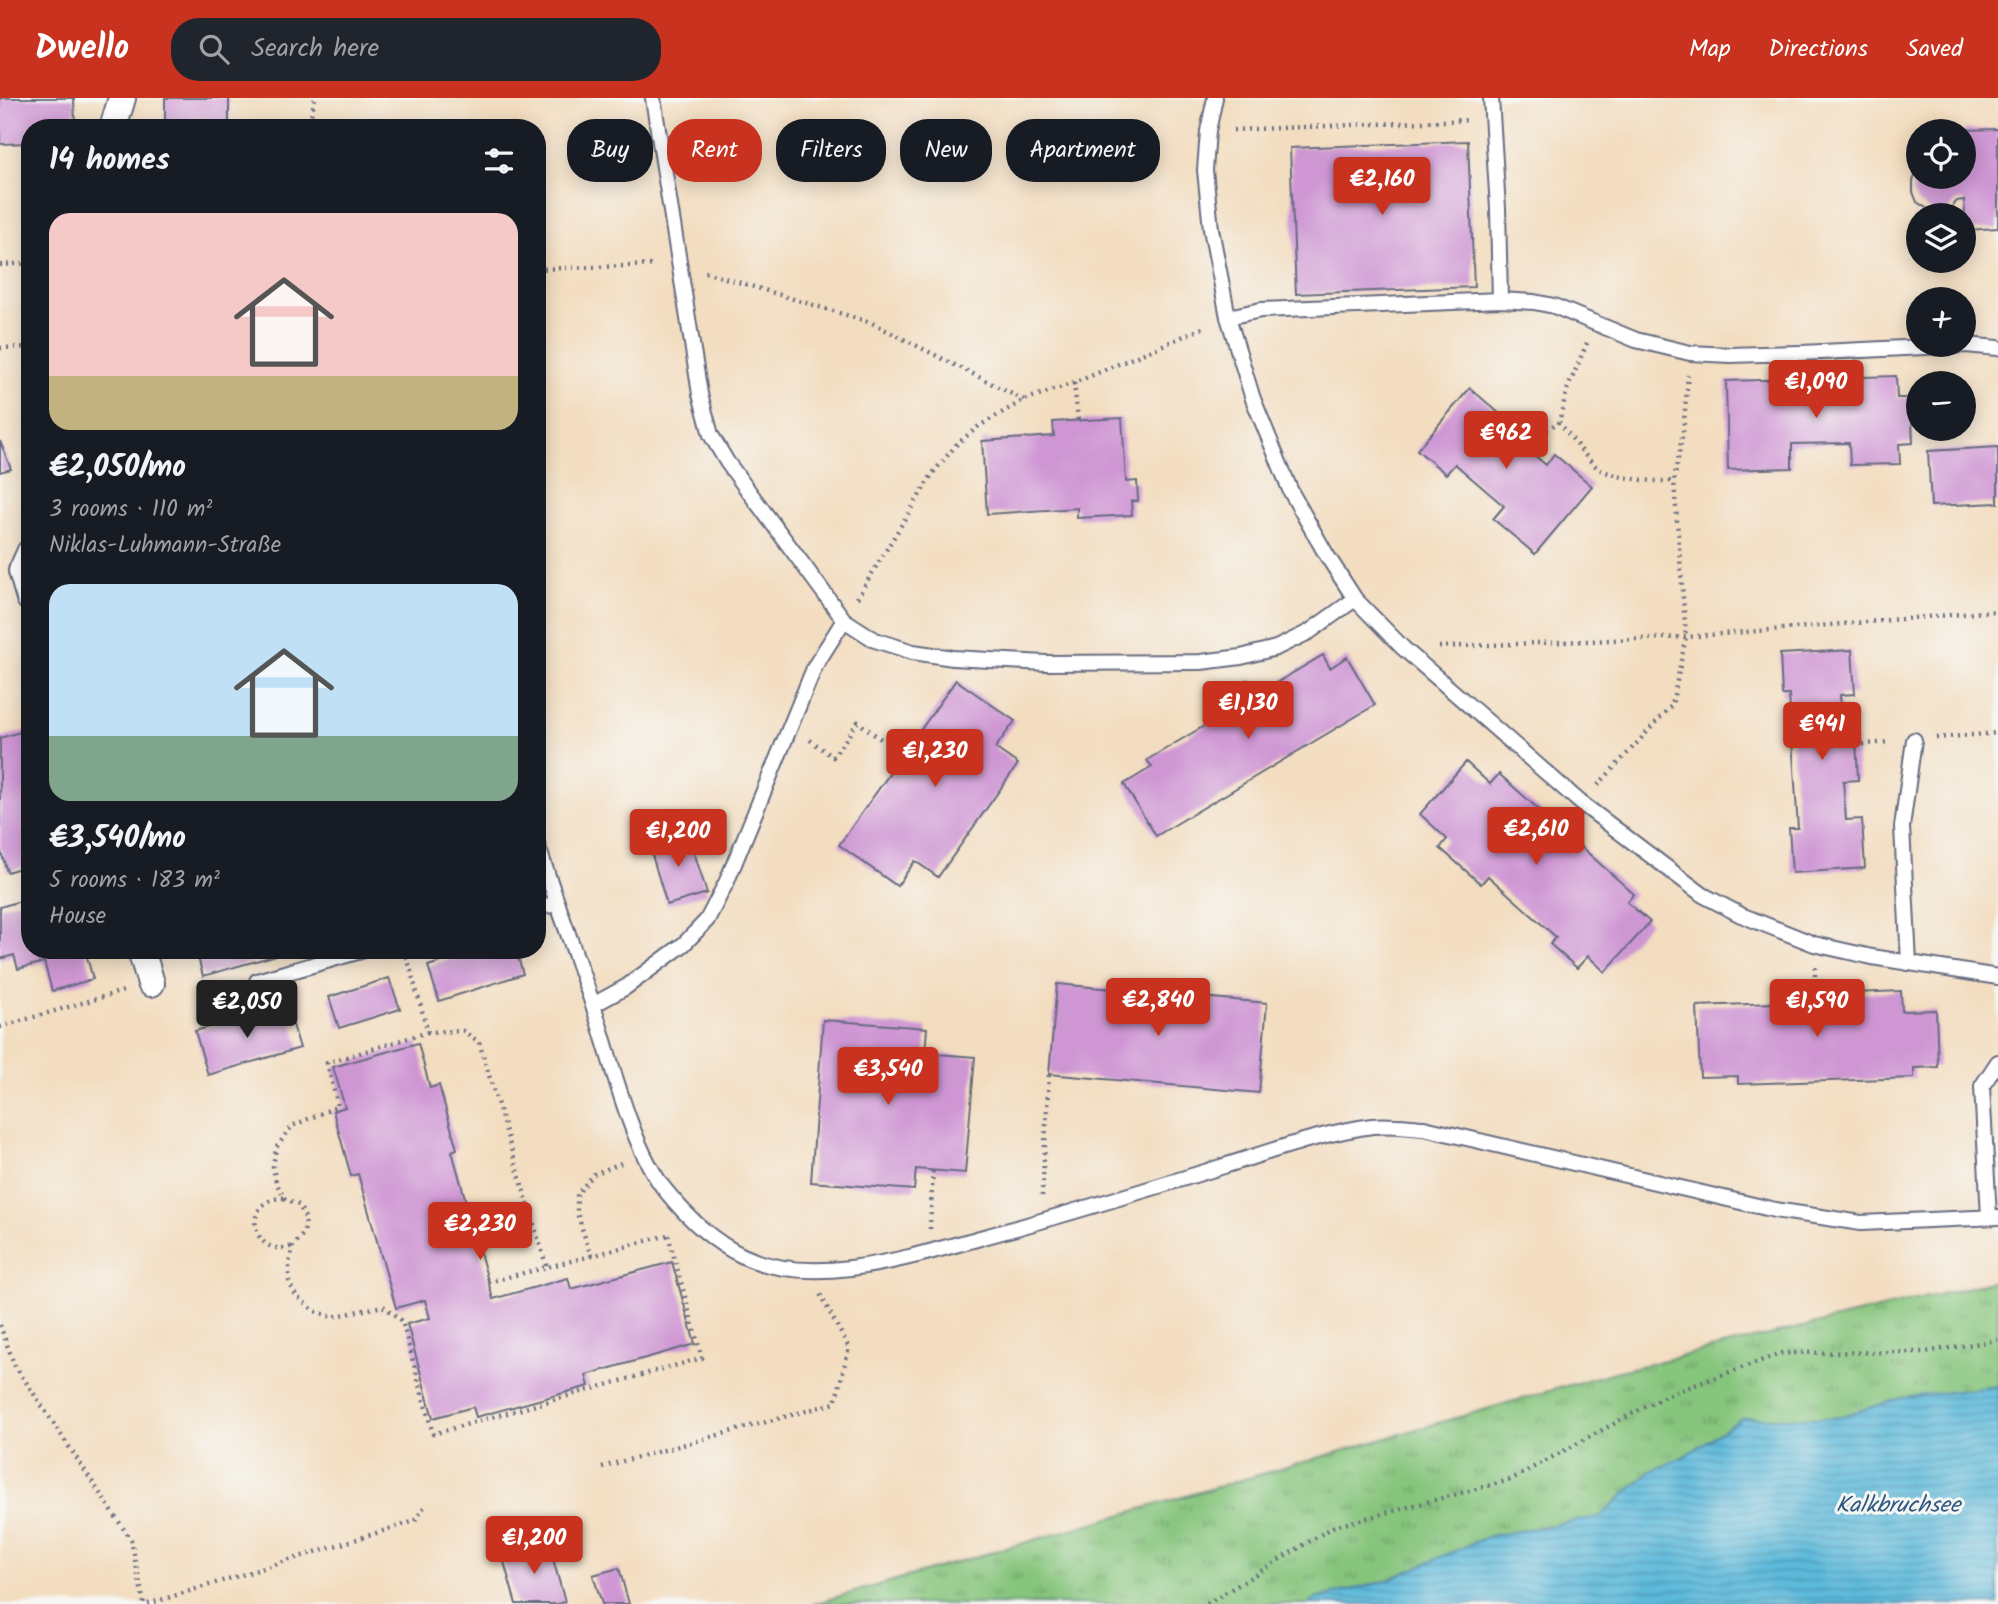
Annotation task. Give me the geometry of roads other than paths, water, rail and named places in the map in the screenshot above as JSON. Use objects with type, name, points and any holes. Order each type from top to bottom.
[{"type":"street","points":[[116,119],[122,98]]},
{"type":"street","points":[[144,959],[151,983]]},
{"type":"lane","points":[[653,98],[700,394],[711,435],[727,462],[844,620],[875,640],[913,652],[953,658],[1045,663],[1201,662],[1241,657],[1276,648],[1309,632],[1355,599]]},
{"type":"lane","points":[[1215,98],[1208,131],[1205,170],[1211,229],[1228,317],[1253,399],[1291,492],[1326,555],[1355,599],[1403,648],[1581,803],[1703,895],[1741,915],[1814,944],[1872,957],[1998,977]]},
{"type":"lane","points":[[1491,98],[1500,300]]},
{"type":"lane","points":[[1228,317],[1261,310],[1500,300],[1554,306],[1636,340],[1690,353],[1790,354],[1966,345],[1998,348]]},
{"type":"lane","points":[[593,1005],[626,987],[684,944],[707,920],[727,881],[815,666],[844,620]]},
{"type":"lane","points":[[1909,962],[1902,827],[1914,740]]},
{"type":"lane","points":[[546,870],[631,1124],[665,1190],[713,1238],[743,1256],[774,1265],[807,1270],[845,1269],[928,1252],[1040,1222],[1320,1137],[1374,1126],[1424,1128],[1775,1210],[1861,1223],[1993,1217],[1982,1086],[1998,1062]]},
{"type":"lane","points":[[546,906],[558,905]]},
{"type":"lane","points":[[257,981],[333,959]]},
{"type":"water","name":"Kalkbruchsee","points":[[1998,1386],[1998,1604],[1308,1604],[1315,1599],[1386,1581],[1489,1536],[1599,1517],[1651,1471],[1683,1457],[1742,1418],[1835,1418],[1902,1398]]}]
